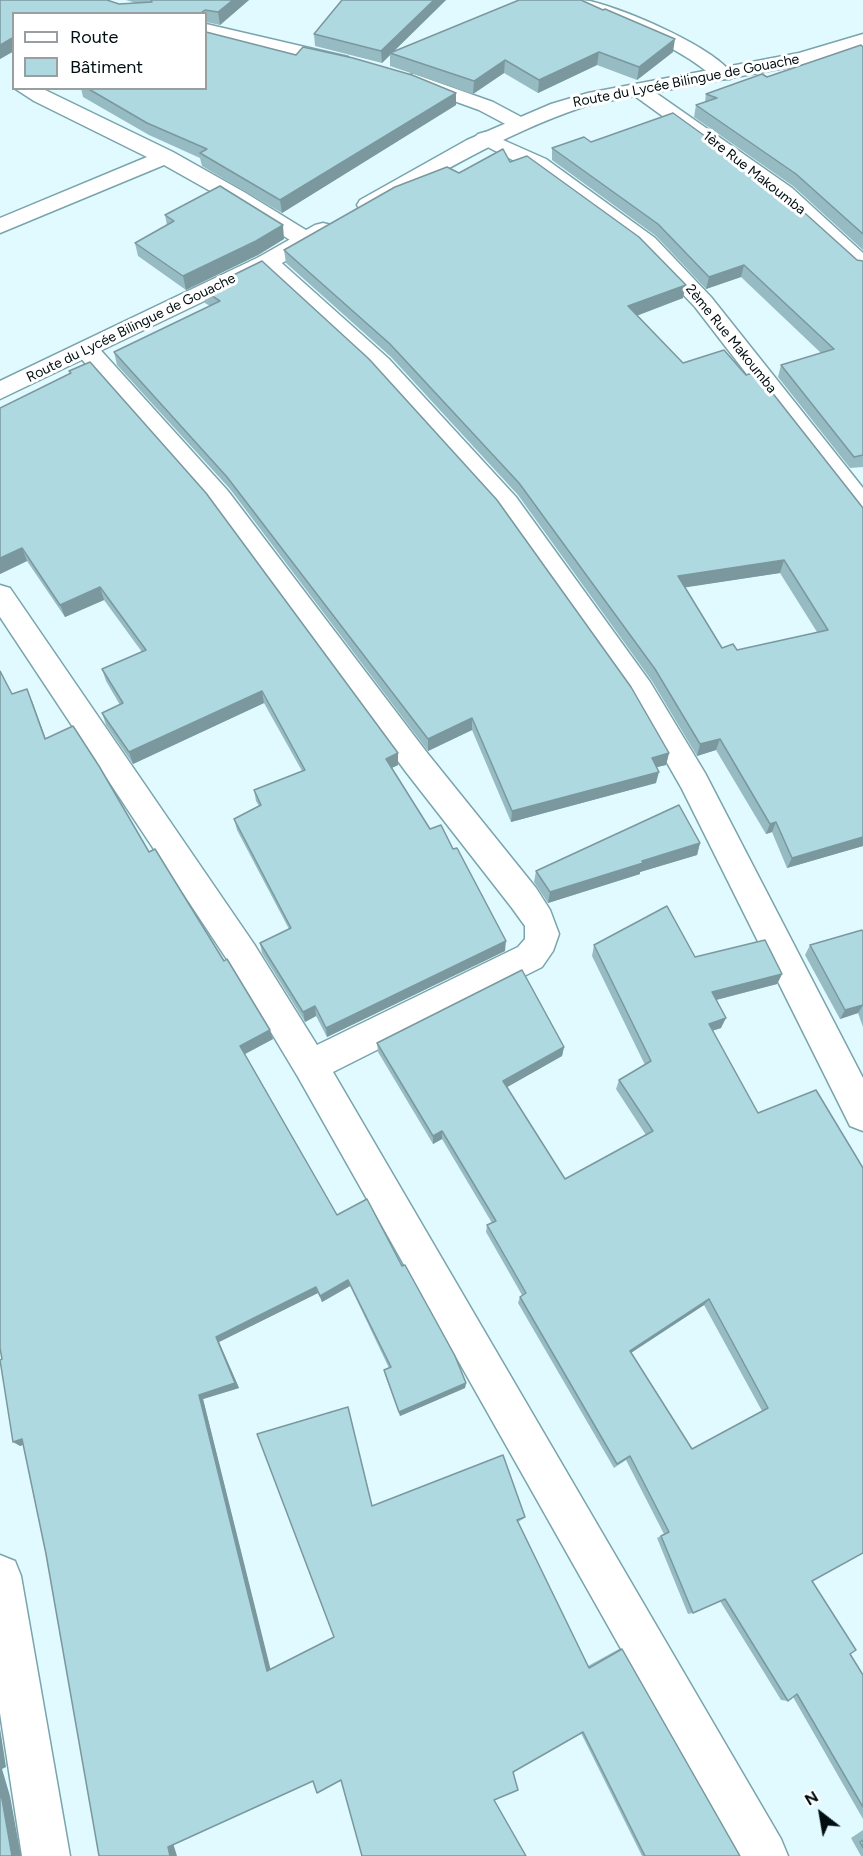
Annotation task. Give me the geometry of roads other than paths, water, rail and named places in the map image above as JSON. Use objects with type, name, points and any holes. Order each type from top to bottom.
[{"type":"street","points":[[572,0],[678,43],[698,54],[723,75]]},
{"type":"street","points":[[207,30],[363,67]]},
{"type":"street","name":"Route du Lycée Bilingue de Gouache","points":[[0,392],[267,262],[485,138],[518,123],[555,108],[588,99],[723,75],[834,50],[863,40]]},
{"type":"street","points":[[394,74],[486,106],[518,123]]},
{"type":"street","points":[[27,90],[225,189],[306,240]]},
{"type":"street","name":"1ère Rue Makoumba","points":[[639,90],[784,193],[863,266]]},
{"type":"street","name":"2ème Rue Makoumba","points":[[485,138],[538,164],[646,243],[703,302],[863,506]]},
{"type":"street","points":[[0,226],[165,157]]},
{"type":"street","points":[[267,262],[380,364],[507,504],[634,680],[694,782],[863,1113]]},
{"type":"street","points":[[87,350],[219,498],[410,753],[524,898],[540,921],[544,932],[543,941],[530,957],[310,1066]]},
{"type":"street","points":[[0,595],[242,954],[310,1066],[764,1856]]},
{"type":"street","points":[[0,1575],[46,1856]]}]
